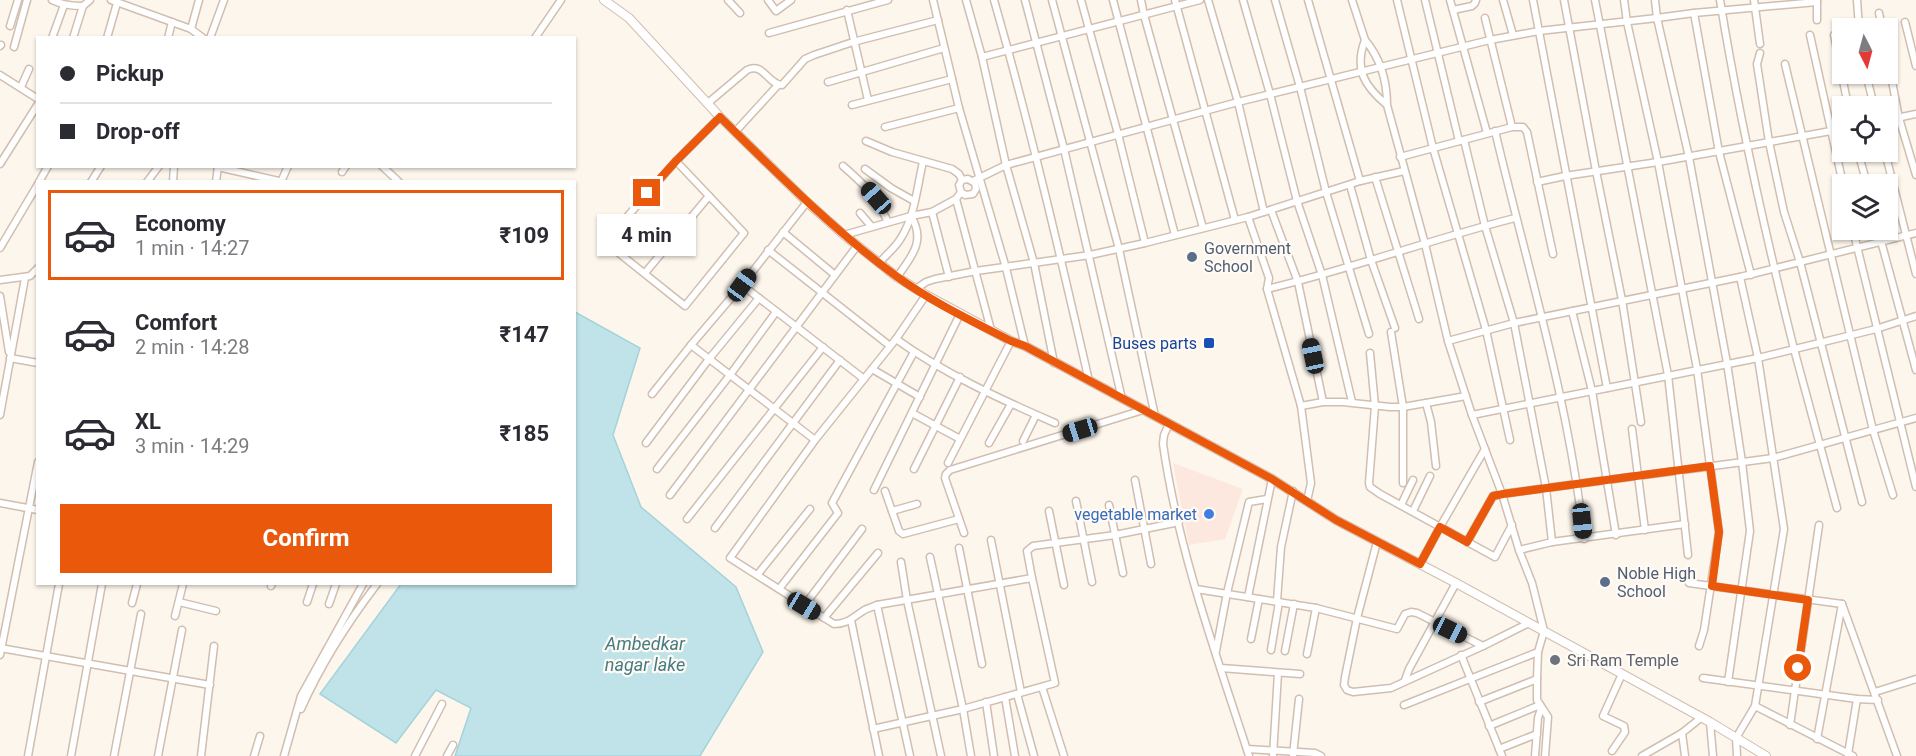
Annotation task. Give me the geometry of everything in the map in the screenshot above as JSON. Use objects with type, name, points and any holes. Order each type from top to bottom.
[{"type":"street","points":[[10,27],[18,0]]},
{"type":"street","points":[[14,47],[27,0]]},
{"type":"street","points":[[52,0],[64,5],[83,6]]},
{"type":"street","points":[[74,36],[83,6],[89,0]]},
{"type":"street","points":[[191,29],[199,0]]},
{"type":"street","points":[[211,36],[224,0]]},
{"type":"street","points":[[536,36],[561,0]]},
{"type":"street","points":[[604,0],[629,18],[720,117],[807,202],[897,277],[960,314],[1025,346],[1272,479],[1336,520],[1702,717],[1766,756]]},
{"type":"street","points":[[728,0],[740,13]]},
{"type":"street","points":[[768,0],[776,11],[791,0]]},
{"type":"street","points":[[769,33],[888,0]]},
{"type":"street","points":[[933,0],[959,108],[981,176],[1025,346]]},
{"type":"street","points":[[966,0],[982,57],[1006,165],[1034,263],[1054,363]]},
{"type":"street","points":[[994,0],[1061,259],[1089,382]]},
{"type":"street","points":[[1025,0],[1090,255],[1122,399]]},
{"type":"street","points":[[1052,0],[1119,249],[1155,416]]},
{"type":"street","points":[[1081,0],[1145,243]]},
{"type":"street","points":[[1113,0],[1175,235]]},
{"type":"street","points":[[1141,0],[1203,228]]},
{"type":"street","points":[[982,57],[1144,15],[1175,3],[1200,0]]},
{"type":"street","points":[[1208,0],[1238,102],[1264,212]]},
{"type":"street","points":[[1242,0],[1298,201],[1322,275],[1352,402]]},
{"type":"street","points":[[1275,0],[1300,87],[1326,192],[1369,334]]},
{"type":"street","points":[[1308,0],[1360,181]]},
{"type":"street","points":[[1352,0],[1365,40],[1382,68],[1387,105],[1425,244],[1448,341],[1532,583],[1544,631],[1538,652],[1537,700],[1548,717],[1545,756]]},
{"type":"street","points":[[1397,0],[1433,148],[1486,330],[1510,440]]},
{"type":"street","points":[[1425,0],[1437,52],[1514,323],[1546,488],[1552,542]]},
{"type":"street","points":[[1450,0],[1462,46],[1491,132],[1542,318],[1578,484],[1584,539]]},
{"type":"street","points":[[1453,10],[1472,6],[1476,0]]},
{"type":"street","points":[[1503,0],[1513,35]]},
{"type":"street","points":[[1533,0],[1607,388]]},
{"type":"street","points":[[1564,0],[1622,300],[1641,422]]},
{"type":"street","points":[[1595,0],[1668,375],[1688,555]]},
{"type":"street","points":[[1624,0],[1683,289],[1697,369],[1719,532],[1712,586],[1699,646]]},
{"type":"street","points":[[1655,0],[1657,18],[1689,157],[1727,363],[1750,531],[1728,682]]},
{"type":"street","points":[[1720,0],[1730,67],[1747,147],[1794,349],[1837,508]]},
{"type":"street","points":[[1857,0],[1858,18]]},
{"type":"street","points":[[107,36],[114,1],[191,29],[200,36]]},
{"type":"street","points":[[973,181],[1006,165],[1174,119],[1331,78],[1382,68],[1437,52],[1513,35],[1785,2],[1817,1],[1817,20]]},
{"type":"street","points":[[1175,3],[1235,220]]},
{"type":"street","points":[[1754,4],[1760,44]]},
{"type":"street","points":[[53,36],[64,5]]},
{"type":"street","points":[[847,10],[868,100]]},
{"type":"street","points":[[1694,13],[1719,152],[1751,275]]},
{"type":"street","points":[[1879,13],[1880,18]]},
{"type":"street","points":[[1485,18],[1512,127]]},
{"type":"street","points":[[735,132],[778,85],[786,83],[805,59],[854,42],[938,20]]},
{"type":"street","points":[[1905,21],[1916,66]]},
{"type":"street","points":[[168,36],[172,22]]},
{"type":"street","points":[[1810,36],[1841,174]]},
{"type":"street","points":[[1365,40],[1360,60],[1362,72],[1369,89],[1387,105]]},
{"type":"street","points":[[828,82],[944,48]]},
{"type":"street","points":[[1760,53],[1757,64],[1769,142],[1784,212],[1800,262],[1862,502]]},
{"type":"street","points":[[1785,64],[1873,430],[1893,495]]},
{"type":"street","points":[[708,103],[747,69],[753,67],[761,70],[778,85]]},
{"type":"street","points":[[21,87],[28,69]]},
{"type":"street","points":[[0,75],[36,98]]},
{"type":"street","points":[[852,105],[952,80]]},
{"type":"street","points":[[1892,84],[1899,118],[1916,175]]},
{"type":"street","points":[[0,164],[36,107]]},
{"type":"street","points":[[885,127],[959,108]]},
{"type":"street","points":[[1899,118],[1916,114]]},
{"type":"street","points":[[676,161],[744,233],[685,306],[605,242],[676,161],[720,117]]},
{"type":"street","points":[[1400,157],[1491,132],[1523,127],[1527,132],[1553,254]]},
{"type":"street","points":[[1537,182],[1831,131]]},
{"type":"street","points":[[866,141],[892,152],[952,169],[959,174],[962,180]]},
{"type":"street","points":[[879,263],[901,238],[911,216],[923,162]]},
{"type":"street","points":[[1887,162],[1916,274]]},
{"type":"street","points":[[843,166],[876,198],[888,222]]},
{"type":"street","points":[[222,168],[274,180]]},
{"type":"street","points":[[384,168],[397,180]]},
{"type":"street","points":[[865,169],[896,192],[914,201]]},
{"type":"street","points":[[916,289],[926,282],[976,271],[1090,255],[1145,243],[1248,217],[1360,181],[1404,171]]},
{"type":"street","points":[[1375,177],[1419,319]]},
{"type":"street","points":[[962,180],[973,181]]},
{"type":"street","points":[[962,180],[959,185],[961,192],[965,195],[973,194],[976,189],[973,181]]},
{"type":"street","points":[[1350,185],[1393,330],[1403,407],[1403,483]]},
{"type":"street","points":[[0,248],[36,186]]},
{"type":"street","points":[[844,235],[871,226],[932,212],[956,199],[961,192]]},
{"type":"street","points":[[645,273],[709,196]]},
{"type":"street","points":[[956,199],[991,330]]},
{"type":"street","points":[[652,394],[807,202]]},
{"type":"street","points":[[1271,210],[1298,282],[1323,402]]},
{"type":"street","points":[[932,212],[950,277]]},
{"type":"street","points":[[860,213],[871,226]]},
{"type":"street","points":[[897,277],[913,254],[917,243],[918,233],[911,216]]},
{"type":"street","points":[[1248,217],[1269,278],[1267,289],[1301,406],[1311,483],[1307,501]]},
{"type":"street","points":[[1267,289],[1349,268],[1459,232],[1515,218]]},
{"type":"street","points":[[783,232],[835,275]]},
{"type":"street","points":[[1448,341],[1514,323],[1740,278],[1916,233]]},
{"type":"street","points":[[1855,240],[1916,487]]},
{"type":"street","points":[[1881,240],[1916,370]]},
{"type":"street","points":[[670,495],[857,246]]},
{"type":"street","points":[[768,250],[821,294],[890,346]]},
{"type":"street","points":[[0,280],[24,278],[36,270]]},
{"type":"street","points":[[0,415],[24,278]]},
{"type":"street","points":[[1737,756],[1736,738],[1755,706],[1784,529],[1758,358],[1740,278]]},
{"type":"street","points":[[742,285],[864,379]]},
{"type":"street","points":[[926,295],[896,339],[815,440],[730,558],[834,624],[851,621],[864,610],[878,605],[1032,578]]},
{"type":"street","points":[[0,296],[10,358]]},
{"type":"street","points":[[646,443],[709,359],[759,298]]},
{"type":"street","points":[[1572,311],[1592,391],[1616,535]]},
{"type":"street","points":[[657,469],[776,312]]},
{"type":"street","points":[[874,490],[960,314]]},
{"type":"street","points":[[1472,415],[1758,358],[1876,329],[1916,316]]},
{"type":"street","points":[[896,339],[936,365],[1011,404],[1055,423]]},
{"type":"street","points":[[948,464],[1011,341]]},
{"type":"street","points":[[691,345],[815,440]]},
{"type":"street","points":[[687,519],[823,347]]},
{"type":"street","points":[[779,589],[838,513],[832,503],[914,352]]},
{"type":"street","points":[[1370,353],[1375,406],[1370,487],[1495,557],[1512,524]]},
{"type":"street","points":[[10,358],[36,363]]},
{"type":"street","points":[[715,528],[840,360]]},
{"type":"street","points":[[872,369],[920,397]]},
{"type":"street","points":[[914,469],[960,377]]},
{"type":"street","points":[[1301,406],[1323,402],[1352,402],[1403,407],[1466,396]]},
{"type":"street","points":[[1426,403],[1431,422],[1436,466]]},
{"type":"street","points":[[989,443],[1011,404]]},
{"type":"street","points":[[964,533],[945,478],[950,470],[1143,410]]},
{"type":"street","points":[[912,413],[960,439]]},
{"type":"street","points":[[1023,441],[1036,415]]},
{"type":"street","points":[[1467,542],[1493,496],[1773,458],[1916,418]]},
{"type":"street","points":[[1169,424],[1163,444],[1179,522],[1196,589],[1248,752],[1315,753],[1321,756]]},
{"type":"street","points":[[1632,429],[1645,530]]},
{"type":"street","points":[[1420,564],[1485,449]]},
{"type":"street","points":[[36,474],[0,650],[210,685]]},
{"type":"street","points":[[1413,511],[1430,476]]},
{"type":"street","points":[[1248,597],[1272,479]]},
{"type":"street","points":[[1135,480],[1151,564]]},
{"type":"street","points":[[1401,505],[1413,480]]},
{"type":"street","points":[[885,491],[899,531],[903,534],[959,519]]},
{"type":"street","points":[[1271,650],[1278,602],[1281,547],[1293,491]]},
{"type":"street","points":[[1215,651],[1249,502],[1267,499]]},
{"type":"street","points":[[1077,501],[1092,582]]},
{"type":"street","points":[[0,503],[36,510]]},
{"type":"street","points":[[892,511],[917,504]]},
{"type":"street","points":[[1109,505],[1123,573]]},
{"type":"street","points":[[758,574],[810,509]]},
{"type":"street","points":[[1049,511],[1064,585]]},
{"type":"street","points":[[873,729],[963,709],[1055,683],[1027,551],[1033,546],[1115,535],[1179,522]]},
{"type":"street","points":[[1519,550],[1552,542],[1685,524]]},
{"type":"street","points":[[1790,725],[1819,525]]},
{"type":"street","points":[[804,606],[862,530]]},
{"type":"street","points":[[991,540],[1019,693],[1034,756]]},
{"type":"street","points":[[1377,542],[1357,618],[1345,677],[1344,685],[1347,690],[1353,692],[1391,688],[1529,623]]},
{"type":"street","points":[[959,548],[982,664]]},
{"type":"street","points":[[824,618],[878,553]]},
{"type":"street","points":[[930,557],[971,756]]},
{"type":"street","points":[[901,562],[940,756]]},
{"type":"street","points":[[1405,680],[1456,583]]},
{"type":"street","points":[[1689,583],[1842,603]]},
{"type":"street","points":[[28,756],[59,585]]},
{"type":"street","points":[[71,756],[102,585]]},
{"type":"street","points":[[132,603],[137,585]]},
{"type":"street","points":[[175,616],[183,585]]},
{"type":"street","points":[[307,602],[313,585]]},
{"type":"street","points":[[329,604],[336,585]]},
{"type":"street","points":[[284,756],[301,696],[362,585]]},
{"type":"street","points":[[293,725],[308,693],[354,614],[376,585]]},
{"type":"street","points":[[1196,589],[1316,608],[1397,629],[1405,614],[1411,612],[1483,646]]},
{"type":"street","points":[[1251,639],[1259,599]]},
{"type":"street","points":[[179,602],[216,611]]},
{"type":"street","points":[[1842,603],[1897,756]]},
{"type":"street","points":[[1817,739],[1842,603]]},
{"type":"street","points":[[1285,651],[1293,604]]},
{"type":"street","points":[[878,605],[910,756]]},
{"type":"street","points":[[1307,654],[1316,608]]},
{"type":"street","points":[[114,756],[141,614]]},
{"type":"street","points":[[851,621],[879,756]]},
{"type":"street","points":[[158,756],[182,630]]},
{"type":"street","points":[[201,756],[214,646]]},
{"type":"street","points":[[1404,705],[1538,652]]},
{"type":"street","points":[[1461,655],[1502,756]]},
{"type":"street","points":[[1221,668],[1300,674]]},
{"type":"street","points":[[1273,753],[1278,673]]},
{"type":"street","points":[[1612,751],[1625,732],[1624,726],[1603,716],[1622,674]]},
{"type":"street","points":[[1703,678],[1758,687],[1878,700]]},
{"type":"street","points":[[1479,702],[1537,679]]},
{"type":"street","points":[[1875,692],[1916,679]]},
{"type":"street","points":[[1042,687],[1064,756]]},
{"type":"street","points":[[1005,697],[1015,756]]},
{"type":"street","points":[[1293,754],[1299,699]]},
{"type":"street","points":[[1755,706],[1850,755],[1857,699]]},
{"type":"street","points":[[986,702],[994,756]]},
{"type":"street","points":[[415,756],[442,704]]},
{"type":"street","points":[[1490,726],[1541,706]]},
{"type":"street","points":[[1535,756],[1541,706]]},
{"type":"street","points":[[1642,756],[1682,733],[1702,717]]},
{"type":"street","points":[[1710,722],[1713,756]]},
{"type":"street","points":[[1682,733],[1685,756]]},
{"type":"street","points":[[1499,749],[1537,735]]},
{"type":"street","points":[[254,756],[260,736]]},
{"type":"street","points":[[447,756],[453,746]]},
{"type":"street","points":[[1660,746],[1661,756]]},
{"type":"shaded area","name":"vegetable market","points":[[1173,463],[1243,489],[1225,539],[1189,545]]},
{"type":"water","name":"Ambedkar nagar lake","points":[[576,313],[640,348],[613,435],[641,507],[736,587],[763,652],[700,756],[455,756],[471,708],[436,690],[396,743],[320,694],[400,585],[576,585]]},
{"type":"place","name":"Government School","points":[[1192,257]]},
{"type":"place","name":"Buses parts","points":[[1209,343]]},
{"type":"place","name":"vegetable market","points":[[1209,514]]},
{"type":"place","name":"Noble High School","points":[[1605,582]]},
{"type":"place","name":"Sri Ram Temple","points":[[1555,660]]},
{"type":"route","points":[[647,193],[720,117],[807,202],[897,277],[960,314],[1025,346],[1272,479],[1336,520],[1420,564],[1440,527],[1467,542],[1493,496],[1710,466],[1719,532],[1712,586],[1808,600],[1798,668]]}]
